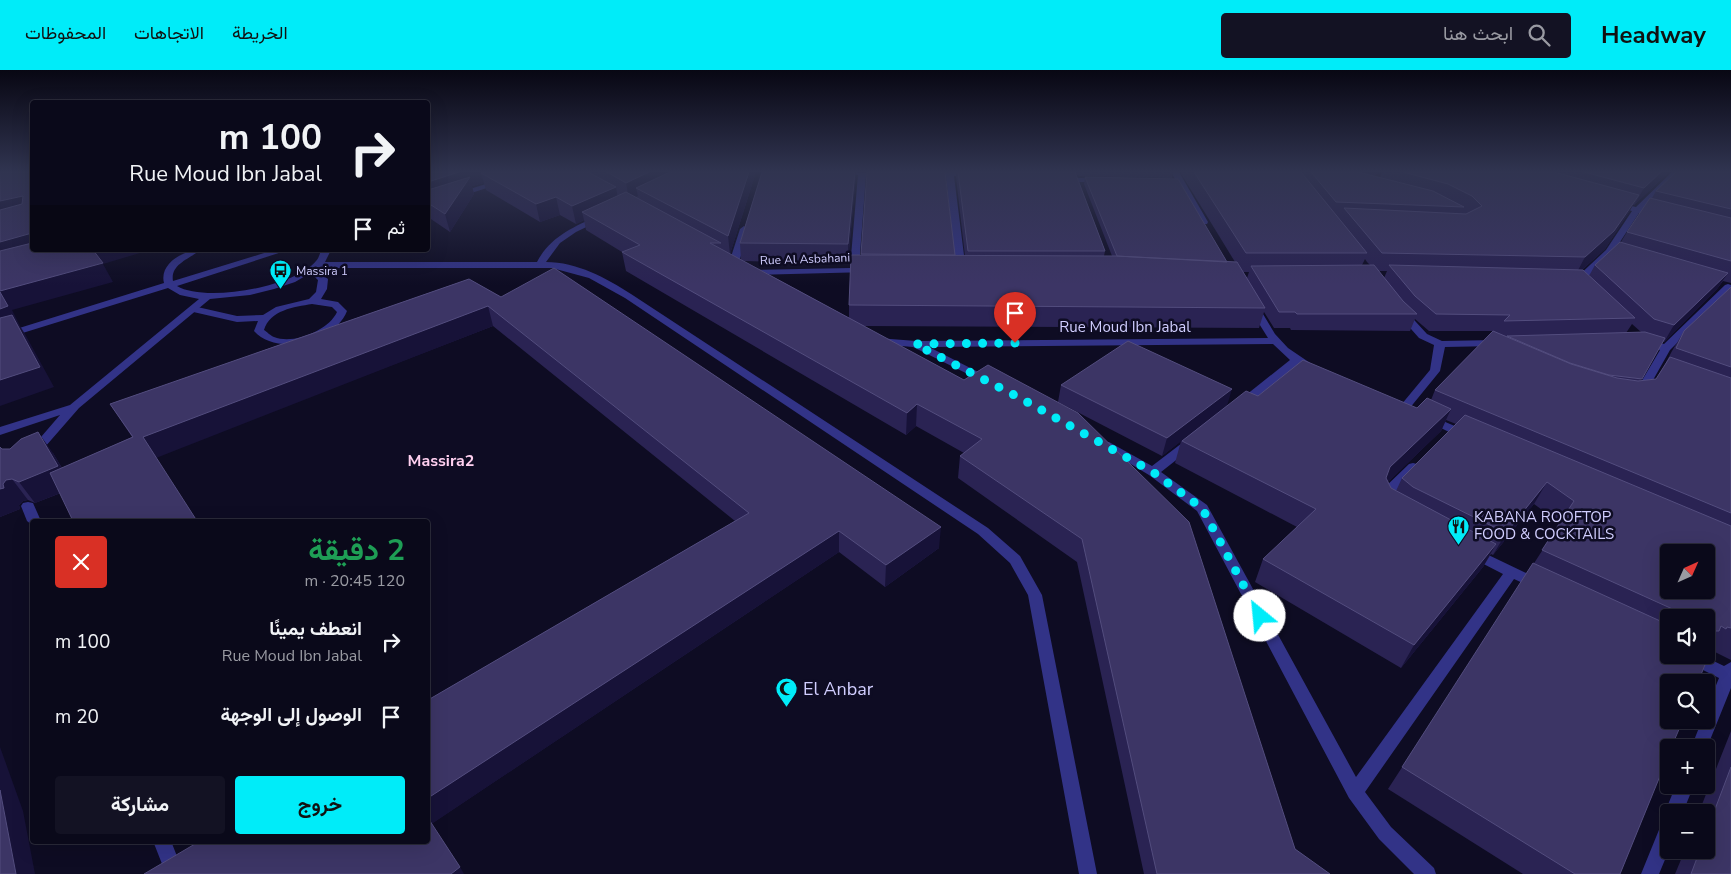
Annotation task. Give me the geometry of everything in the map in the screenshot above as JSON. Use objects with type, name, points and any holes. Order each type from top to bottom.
[{"type":"street","points":[[854,270],[859,210]]},
{"type":"street","points":[[954,210],[961,271]]},
{"type":"street","points":[[1196,210],[1208,229]]},
{"type":"street","points":[[1577,283],[1614,254],[1637,210],[1665,217]]},
{"type":"street","points":[[540,265],[550,247],[559,239],[611,214]]},
{"type":"street","points":[[744,268],[748,218]]},
{"type":"street","points":[[192,252],[176,262],[166,279],[169,286],[180,293],[207,297],[256,292],[281,284],[314,267],[326,252]]},
{"type":"street","points":[[0,337],[277,252]]},
{"type":"street","points":[[725,258],[768,283]]},
{"type":"street","points":[[314,267],[540,265],[579,270],[600,278],[983,531],[1015,560],[1035,595],[1088,874]]},
{"type":"street","points":[[312,301],[334,304],[341,308],[343,313],[341,319],[324,332],[311,337],[283,341],[263,337],[259,331],[260,325],[265,318],[278,310],[317,299],[324,285],[323,279],[314,267]]},
{"type":"street","name":"Rue Al Asbahani","points":[[744,268],[873,270]]},
{"type":"street","points":[[1632,398],[1639,396],[1657,372],[1666,348],[1726,286]]},
{"type":"street","points":[[1246,293],[1274,341],[1296,361],[1323,373]]},
{"type":"street","points":[[29,457],[75,406],[207,297]]},
{"type":"street","points":[[1394,304],[1417,330],[1440,344],[1506,343]]},
{"type":"street","points":[[193,309],[236,319],[265,318]]},
{"type":"street","name":"Rue Moud Ibn Jabal","points":[[864,338],[881,342],[915,344],[1274,341]]},
{"type":"street","points":[[1639,339],[1666,348]]},
{"type":"street","points":[[915,344],[1003,389]]},
{"type":"street","points":[[1440,344],[1435,371],[1408,409],[1479,441]]},
{"type":"street","points":[[1478,344],[1497,351]]},
{"type":"street","points":[[1228,414],[1296,361]]},
{"type":"street","points":[[0,431],[75,406]]},
{"type":"street","points":[[1439,442],[1452,429]]},
{"type":"street","points":[[1153,472],[1198,437]]},
{"type":"street","points":[[1095,440],[1153,472],[1202,508],[1355,792],[1385,833],[1427,874]]},
{"type":"street","points":[[1396,513],[1383,500],[1386,494],[1426,455]]},
{"type":"street","points":[[28,506],[33,519]]},
{"type":"street","points":[[1458,545],[1546,589]]},
{"type":"street","points":[[1355,792],[1511,573]]},
{"type":"street","points":[[1703,739],[1730,673],[1708,664]]},
{"type":"street","points":[[163,844],[175,874]]},
{"type":"street","points":[[1650,874],[1660,849]]},
{"type":"building","points":[[0,210],[30,210],[30,234],[0,242]]},
{"type":"building","points":[[438,210],[448,210],[445,214]]},
{"type":"building","points":[[587,210],[659,210],[721,243],[710,243],[964,380],[988,365],[1078,413],[1189,522],[1295,849],[1330,874],[1157,874],[1082,539],[960,456],[982,439],[917,404],[907,413],[622,252],[640,245],[582,212]]},
{"type":"building","points":[[677,210],[737,210],[728,236]]},
{"type":"building","points":[[750,210],[851,210],[848,244],[740,243]]},
{"type":"building","points":[[864,210],[950,210],[955,255],[861,254]]},
{"type":"building","points":[[963,210],[1089,210],[1105,251],[968,251]]},
{"type":"building","points":[[1098,210],[1196,210],[1227,262],[1117,256]]},
{"type":"building","points":[[1218,210],[1332,210],[1367,253],[1246,253]]},
{"type":"building","points":[[1345,210],[1466,214],[1475,210],[1629,210],[1614,231],[1585,257],[1382,253]]},
{"type":"building","points":[[1642,210],[1697,210],[1731,218],[1731,261],[1627,232]]},
{"type":"building","points":[[1620,242],[1728,273],[1674,325],[1654,319],[1595,265]]},
{"type":"building","points":[[30,244],[30,252],[95,252],[103,263],[0,291],[0,251]]},
{"type":"building","points":[[851,255],[1115,256],[1237,262],[1265,308],[849,305]]},
{"type":"building","points":[[1374,265],[1403,301],[1417,314],[1297,314],[1295,312],[1279,312],[1251,266]]},
{"type":"building","points":[[1389,265],[1583,270],[1635,318],[1504,321],[1510,315],[1436,314],[1415,296]]},
{"type":"building","points":[[554,268],[941,527],[886,565],[839,531],[430,797],[430,699],[749,513],[488,306],[143,437],[196,519],[72,519],[50,473],[133,437],[110,404],[469,279],[501,297]]},
{"type":"building","points":[[1731,287],[1731,367],[1676,348],[1684,331]]},
{"type":"building","points":[[0,292],[8,306],[0,309]]},
{"type":"building","points":[[12,315],[40,367],[0,380],[0,318]]},
{"type":"building","points":[[1493,331],[1571,364],[1617,378],[1638,381],[1656,379],[1670,357],[1731,378],[1731,513],[1435,390]]},
{"type":"building","points":[[1645,332],[1665,338],[1642,379],[1609,375],[1570,363],[1507,336]]},
{"type":"building","points":[[1128,341],[1232,389],[1167,438],[1061,385]]},
{"type":"building","points":[[1303,360],[1417,408],[1427,398],[1451,409],[1390,467],[1386,478],[1391,488],[1496,544],[1414,645],[1263,559],[1316,509],[1182,441],[1246,391],[1258,396]]},
{"type":"building","points":[[1465,415],[1731,526],[1731,628],[1727,627],[1726,629],[1721,626],[1719,631],[1715,631],[1715,609],[1673,609],[1542,550],[1574,501],[1547,482],[1506,533],[1413,487],[1402,478]]},
{"type":"building","points":[[38,432],[58,466],[19,482],[12,479],[6,480],[3,484],[4,488],[0,489],[0,447],[2,449],[10,449],[21,439]]},
{"type":"building","points":[[1533,563],[1660,621],[1660,664],[1705,664],[1701,674],[1660,674],[1660,729],[1679,729],[1675,739],[1660,739],[1660,776],[1620,874],[1575,874],[1402,767]]},
{"type":"building","points":[[1731,767],[1731,874],[1691,874],[1697,859],[1715,859],[1715,809]]},
{"type":"building","points":[[0,790],[16,874],[0,874]]},
{"type":"building","points":[[430,821],[460,867],[451,874],[144,874],[195,844],[430,844]]},
{"type":"place","name":"Massira 1","points":[[280,290]]},
{"type":"place","name":"KABANA ROOFTOP FOOD & COCKTAILS","points":[[1458,545]]},
{"type":"place","name":"El Anbar","points":[[787,708]]},
{"type":"district","name":"Massira2","points":[[441,461]]},
{"type":"route","points":[[1015,343],[915,344],[1020,398],[1153,472],[1202,508],[1260,616]]}]
